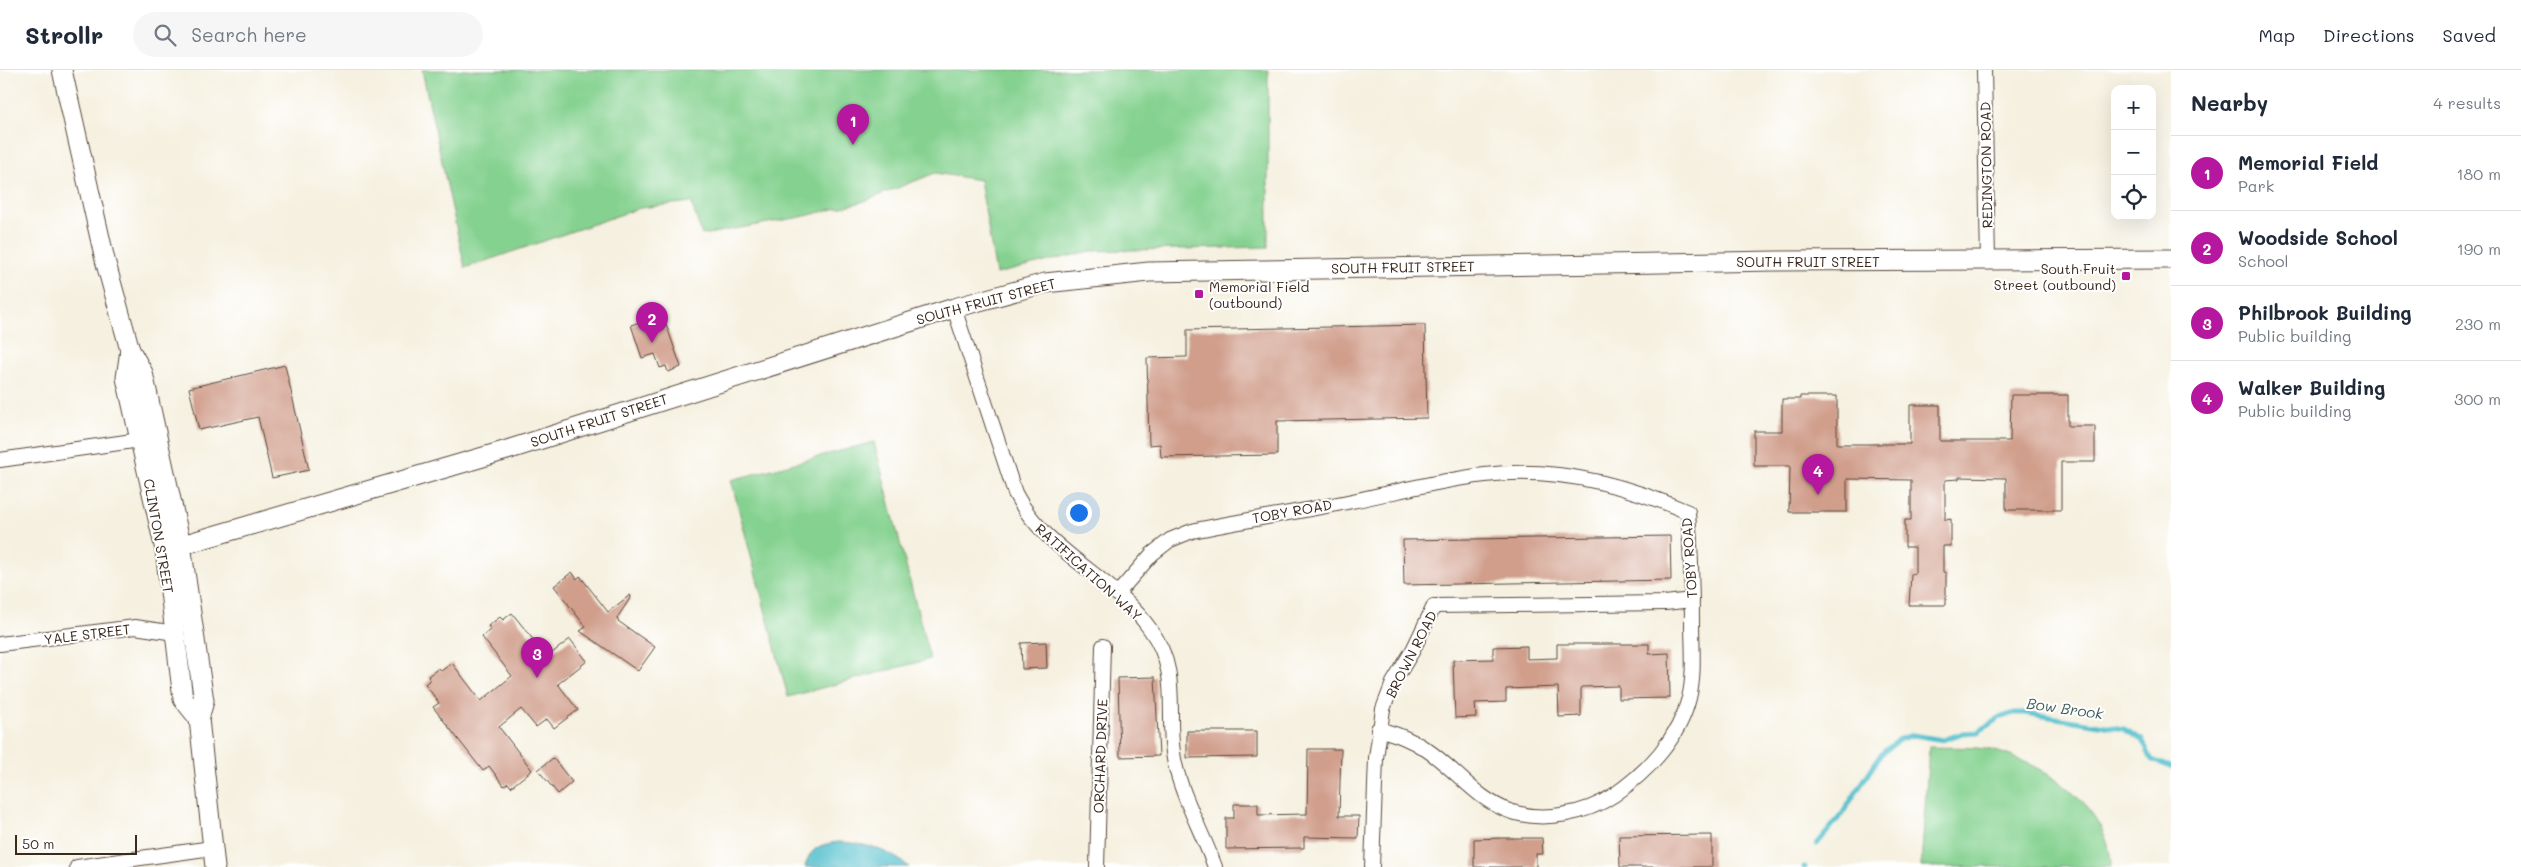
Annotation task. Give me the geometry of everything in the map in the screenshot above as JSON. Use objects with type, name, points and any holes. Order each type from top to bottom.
[{"type":"street","name":"CLINTON STREET","points":[[62,70],[105,260],[130,350],[144,373],[173,548],[204,701],[198,719],[215,867]]},
{"type":"street","name":"REDINGTON ROAD","points":[[1984,70],[1988,260]]},
{"type":"street","name":"SOUTH FRUIT STREET","points":[[173,548],[507,450],[954,308],[1045,283],[1149,272],[1766,261],[2171,259]]},
{"type":"street","name":"RATIFICATION WAY","points":[[954,308],[1015,493],[1023,509],[1048,536],[1137,612],[1162,647],[1170,670],[1175,764],[1215,867]]},
{"type":"street","name":"CLINTON STREET","points":[[130,350],[126,378],[140,440],[173,548],[175,633],[183,699],[198,719]]},
{"type":"street","points":[[0,460],[140,440]]},
{"type":"street","name":"TOBY ROAD","points":[[1117,594],[1152,554],[1170,540],[1192,531],[1350,501],[1445,480],[1520,473],[1553,474],[1618,486],[1649,495],[1688,512],[1692,600],[1692,678],[1684,716],[1675,733],[1652,763],[1624,788],[1590,808],[1553,816],[1514,812],[1496,806],[1475,792],[1428,750],[1402,736],[1378,728]]},
{"type":"street","name":"BROWN ROAD","points":[[1372,867],[1378,728],[1393,683],[1423,631],[1434,606],[1665,603],[1692,600]]},
{"type":"street","name":"YALE STREET","points":[[0,644],[136,627],[175,633]]},
{"type":"street","name":"ORCHARD DRIVE","points":[[1098,867],[1103,646]]},
{"type":"street","points":[[77,867],[212,848]]},
{"type":"green space","points":[[422,70],[1268,70],[1268,247],[1090,251],[996,274],[980,180],[935,173],[862,202],[801,217],[702,235],[691,202],[640,208],[465,268]]},
{"type":"green space","points":[[874,442],[930,659],[788,697],[731,480]]},
{"type":"green space","points":[[1929,747],[1991,750],[2032,765],[2052,777],[2087,807],[2100,825],[2108,845],[2111,867],[1921,867]]},
{"type":"water","points":[[839,842],[876,848],[893,856],[909,867],[805,867],[810,855],[817,848]]},
{"type":"building","points":[[651,318],[655,328],[666,324],[681,367],[668,372],[666,366],[660,368],[655,354],[642,358],[631,325]]},
{"type":"building","points":[[1425,325],[1427,418],[1277,421],[1277,455],[1161,457],[1160,444],[1149,445],[1147,358],[1187,357],[1187,330]]},
{"type":"building","points":[[285,365],[309,470],[272,478],[258,417],[199,430],[189,388]]},
{"type":"building","points":[[2011,395],[2068,395],[2068,426],[2095,426],[2095,462],[2061,462],[2061,510],[2006,510],[2006,478],[1959,477],[1959,479],[1945,480],[1945,520],[1951,519],[1951,546],[1943,546],[1943,572],[1946,573],[1946,605],[1909,605],[1911,574],[1915,573],[1915,547],[1905,547],[1905,520],[1911,520],[1911,480],[1847,479],[1847,512],[1789,512],[1790,466],[1754,466],[1754,431],[1782,431],[1782,399],[1800,399],[1800,396],[1837,396],[1837,444],[1910,444],[1910,405],[1940,405],[1940,441],[2010,441]]},
{"type":"building","points":[[1670,536],[1671,580],[1404,585],[1403,540]]},
{"type":"building","points":[[572,572],[577,579],[580,576],[608,612],[630,595],[631,597],[617,618],[618,621],[655,647],[638,671],[580,631],[586,627],[554,586]]},
{"type":"building","points":[[512,613],[547,657],[570,639],[587,661],[558,684],[578,710],[554,728],[547,719],[536,727],[521,709],[499,727],[532,770],[511,787],[508,783],[504,786],[489,766],[483,771],[433,707],[439,703],[425,684],[430,680],[428,676],[439,668],[441,671],[452,663],[481,701],[512,676],[482,637],[491,629],[488,626],[500,617],[503,620]]},
{"type":"building","points":[[1046,642],[1047,668],[1022,669],[1021,643]]},
{"type":"building","points":[[1557,644],[1649,644],[1649,654],[1669,653],[1670,698],[1619,699],[1619,686],[1581,687],[1581,716],[1559,717],[1558,687],[1506,689],[1506,702],[1475,703],[1476,717],[1455,718],[1453,660],[1493,659],[1493,647],[1527,646],[1527,659],[1557,658]]},
{"type":"building","points":[[1155,677],[1159,756],[1120,757],[1118,678]]},
{"type":"building","points":[[1187,731],[1257,731],[1257,757],[1187,758]]},
{"type":"building","points":[[1308,749],[1341,749],[1339,816],[1359,816],[1358,838],[1304,837],[1304,848],[1226,849],[1226,818],[1234,818],[1234,804],[1258,804],[1258,815],[1307,814]]},
{"type":"building","points":[[553,758],[572,782],[558,794],[538,770]]},
{"type":"building","points":[[1712,835],[1712,867],[1620,867],[1619,836]]},
{"type":"building","points":[[1542,838],[1543,854],[1536,854],[1536,867],[1474,867],[1474,839]]},
{"type":"waterway","name":"Bow Brook","points":[[1817,844],[1842,814],[1881,754],[1900,739],[1913,735],[1943,740],[1963,733],[1978,732],[1999,718],[2014,713],[2025,713],[2124,729],[2142,740],[2152,760],[2171,767]]},
{"type":"place","name":"Memorial Field","points":[[853,145]]},
{"type":"place","name":"South Fruit Street (outbound)","points":[[2126,276]]},
{"type":"place","name":"Memorial Field (outbound)","points":[[1199,294]]},
{"type":"place","name":"Woodside School","points":[[652,343]]},
{"type":"place","name":"Walker Building","points":[[1818,495]]},
{"type":"place","name":"Philbrook Building","points":[[537,678]]}]
